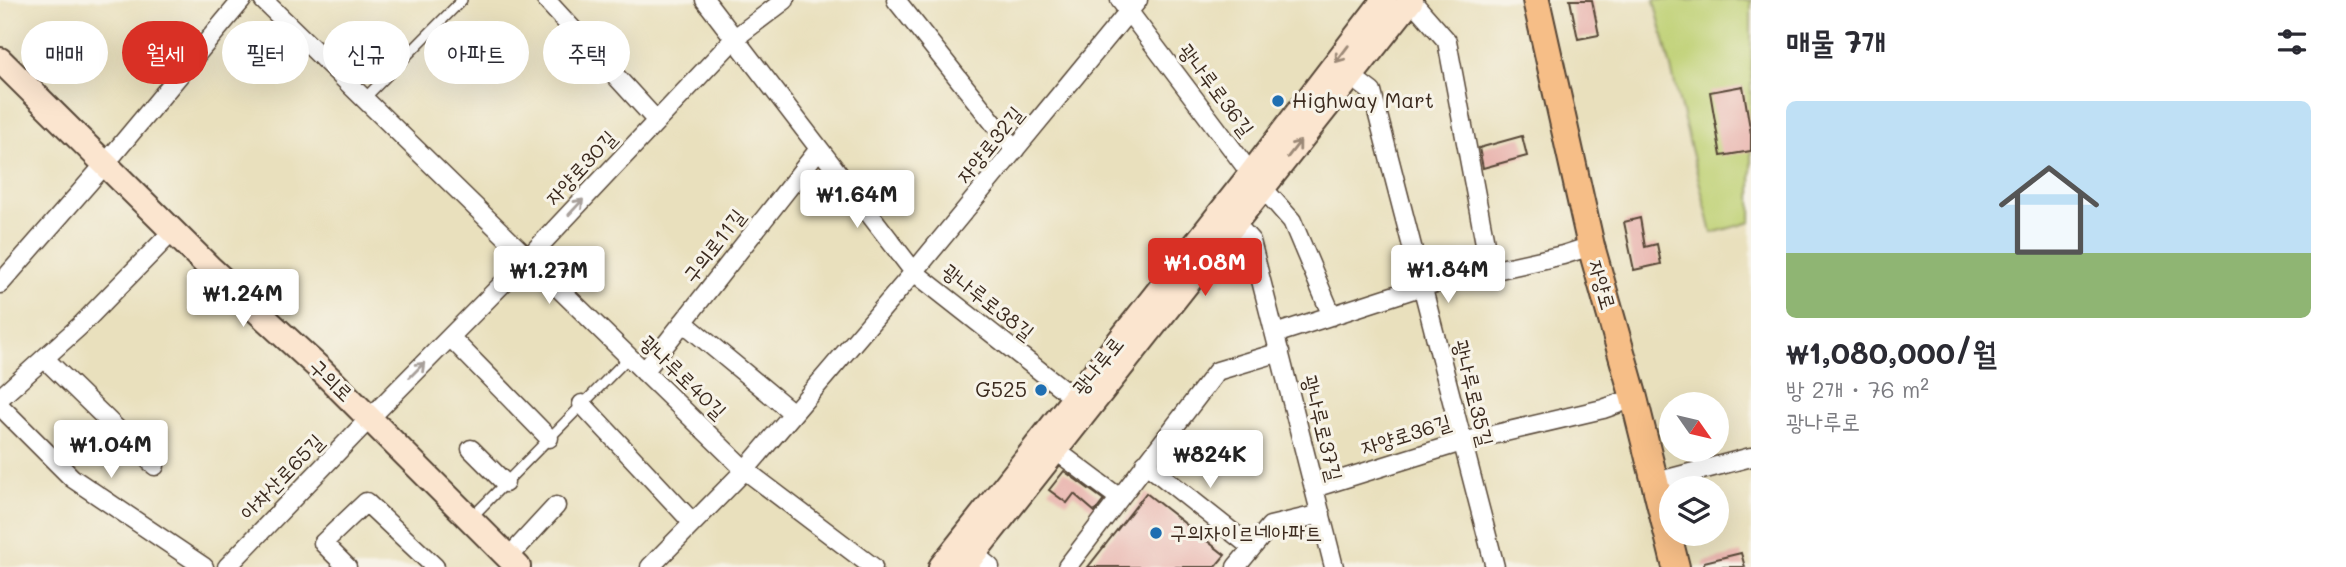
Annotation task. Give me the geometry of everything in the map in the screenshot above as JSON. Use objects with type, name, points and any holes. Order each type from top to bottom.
[{"type":"main road","name":"광나루로","points":[[976,562],[1055,449],[1236,224],[1257,181],[1384,0]]},
{"type":"main road","name":"광나루로","points":[[941,567],[1073,397],[1257,181],[1351,76],[1411,0]]},
{"type":"main road","name":"자양로","points":[[1536,0],[1591,246],[1634,398],[1676,567]]},
{"type":"main road","name":"구의로","points":[[0,60],[513,562]]},
{"type":"street","points":[[0,284],[106,163],[242,0]]},
{"type":"street","name":"광나루로40길","points":[[263,0],[745,470],[873,567]]},
{"type":"street","points":[[546,0],[657,121]]},
{"type":"street","name":"광나루로38길","points":[[705,0],[914,272],[1073,397]]},
{"type":"street","name":"자양로30길","points":[[369,419],[528,258],[735,38],[785,0]]},
{"type":"street","points":[[896,0],[1015,150]]},
{"type":"street","name":"광나루로","points":[[1411,0],[1447,41],[1490,270]]},
{"type":"street","name":"자양로32길","points":[[650,567],[745,470],[914,272],[1015,150],[1129,4]]},
{"type":"street","name":"광나루로36길","points":[[1129,4],[1257,181]]},
{"type":"street","name":"광나루로35길","points":[[1351,76],[1372,92],[1495,567]]},
{"type":"street","name":"구의로11길","points":[[644,372],[819,149]]},
{"type":"street","points":[[1257,181],[1292,221],[1332,316]]},
{"type":"street","name":"광나루로37길","points":[[1236,224],[1251,241],[1334,567]]},
{"type":"street","points":[[0,398],[124,283],[173,231]]},
{"type":"street","points":[[1275,334],[1423,286],[1563,255],[1591,246]]},
{"type":"street","points":[[683,322],[793,414]]},
{"type":"street","points":[[450,337],[549,438]]},
{"type":"street","name":"광나루로37길","points":[[1067,567],[1217,371],[1280,352]]},
{"type":"street","points":[[45,359],[155,466]]},
{"type":"street","name":"자양로36길","points":[[1314,488],[1462,442],[1603,409],[1634,398]]},
{"type":"street","points":[[582,404],[693,523]]},
{"type":"street","points":[[0,406],[72,478],[204,567]]},
{"type":"street","name":"아차산로65길","points":[[227,567],[369,419]]},
{"type":"street","points":[[471,449],[505,483]]},
{"type":"street","points":[[1055,449],[1118,497]]},
{"type":"street","points":[[1656,482],[1751,457]]},
{"type":"street","points":[[1145,463],[1251,547]]},
{"type":"street","points":[[347,567],[323,543],[366,502],[435,567]]},
{"type":"street","name":"구의로","points":[[513,562],[555,506]]},
{"type":"street","name":"광나루로37길","points":[[1236,567],[1270,526],[1321,514]]},
{"type":"lane","points":[[364,99],[463,0]]},
{"type":"lane","points":[[470,519],[629,357]]},
{"type":"green space","points":[[1654,0],[1751,0],[1751,222],[1712,233]]},
{"type":"building","points":[[1570,0],[1592,0],[1599,35],[1578,39]]},
{"type":"building","points":[[1743,86],[1751,151],[1721,156],[1710,92]]},
{"type":"building","points":[[1522,136],[1527,156],[1483,168],[1479,148]]},
{"type":"building","points":[[1640,218],[1645,247],[1657,244],[1661,264],[1634,270],[1624,222]]},
{"type":"building","points":[[1064,471],[1104,500],[1095,512],[1074,494],[1067,503],[1049,490]]},
{"type":"building","name":"구의자이르네아파트","points":[[1146,493],[1225,555],[1215,567],[1088,567]]},
{"type":"building","points":[[1741,553],[1745,567],[1704,567],[1704,562]]},
{"type":"place","name":"Highway Mart","points":[[1278,101]]},
{"type":"place","name":"G525","points":[[1041,390]]},
{"type":"place","name":"구의자이르네아파트","points":[[1156,533]]}]
